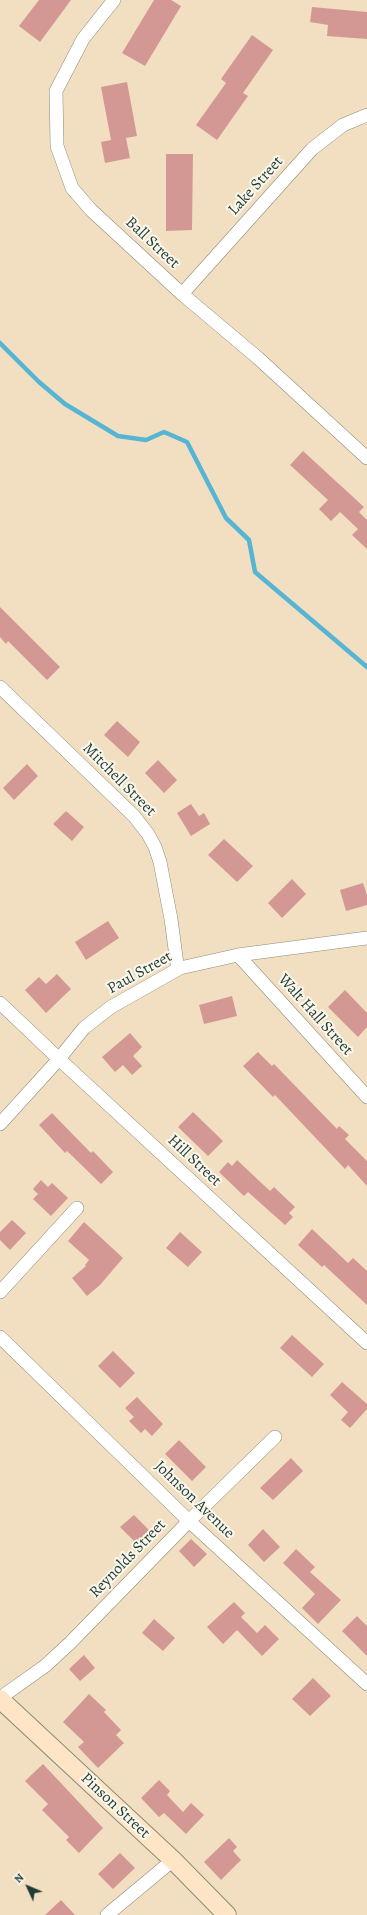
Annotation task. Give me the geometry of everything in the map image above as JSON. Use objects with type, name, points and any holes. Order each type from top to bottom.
[{"type":"street","name":"Ball Street","points":[[114,0],[83,39],[56,91],[57,146],[72,188],[91,210],[182,294],[258,358],[367,458]]},
{"type":"street","name":"Lake Street","points":[[182,294],[312,149],[343,125],[367,115]]},
{"type":"street","name":"Mitchell Street","points":[[0,687],[134,816],[148,834],[160,862],[171,919],[177,964],[180,968]]},
{"type":"street","name":"Paul Street","points":[[0,1124],[59,1059],[84,1028],[111,1007],[180,968],[238,955],[367,938]]},
{"type":"street","name":"Walt Hall Street","points":[[238,955],[367,1097]]},
{"type":"street","name":"Hill Street","points":[[0,1003],[367,1343]]},
{"type":"street","points":[[0,1292],[77,1208]]},
{"type":"street","name":"Johnson Avenue","points":[[0,1337],[189,1521],[367,1684]]},
{"type":"street","name":"Reynolds Street","points":[[0,1699],[45,1666],[70,1643],[189,1521],[274,1437]]},
{"type":"street","name":"Pinson Street","points":[[0,1699],[173,1860],[227,1915]]},
{"type":"street","points":[[107,1915],[173,1860]]},
{"type":"building","points":[[39,0],[71,0],[40,42],[19,26]]},
{"type":"building","points":[[154,0],[171,0],[181,6],[145,66],[122,53]]},
{"type":"building","points":[[312,7],[367,12],[367,39],[327,36],[328,25],[310,22]]},
{"type":"building","points":[[252,35],[273,50],[243,93],[248,96],[217,140],[196,125],[226,83],[221,79]]},
{"type":"building","points":[[127,82],[137,136],[126,138],[130,158],[105,163],[101,142],[111,140],[101,87]]},
{"type":"building","points":[[166,154],[193,154],[192,230],[166,231]]},
{"type":"building","points":[[303,451],[364,507],[359,512],[367,520],[367,549],[352,535],[358,529],[340,512],[331,521],[319,509],[328,500],[290,465]]},
{"type":"building","points":[[0,607],[60,667],[47,680],[8,641],[6,644],[0,637]]},
{"type":"building","points":[[117,721],[140,742],[128,757],[104,735]]},
{"type":"building","points":[[158,760],[177,780],[164,793],[145,773]]},
{"type":"building","points":[[27,764],[38,776],[14,800],[3,788]]},
{"type":"building","points":[[191,804],[199,816],[204,813],[210,824],[191,836],[177,813]]},
{"type":"building","points":[[66,811],[84,827],[72,841],[53,824]]},
{"type":"building","points":[[224,839],[253,866],[237,882],[208,855]]},
{"type":"building","points":[[292,879],[306,894],[282,918],[268,903]]},
{"type":"building","points":[[363,883],[367,895],[367,905],[346,911],[340,890]]},
{"type":"building","points":[[108,921],[119,938],[86,960],[75,942]]},
{"type":"building","points":[[57,974],[71,989],[46,1013],[25,990],[39,977],[46,984]]},
{"type":"building","points":[[345,990],[367,1013],[367,1027],[358,1037],[328,1007]]},
{"type":"building","points":[[232,996],[237,1016],[204,1024],[199,1005]]},
{"type":"building","points":[[130,1033],[142,1047],[133,1056],[142,1066],[132,1075],[123,1065],[115,1072],[102,1057]]},
{"type":"building","points":[[258,1052],[272,1066],[274,1064],[337,1129],[339,1126],[349,1135],[345,1139],[367,1161],[367,1186],[348,1165],[345,1169],[275,1095],[273,1097],[243,1066]]},
{"type":"building","points":[[193,1112],[223,1141],[208,1156],[178,1127]]},
{"type":"building","points":[[52,1113],[91,1153],[93,1151],[113,1172],[101,1184],[67,1151],[65,1153],[39,1125]]},
{"type":"building","points":[[237,1160],[270,1191],[274,1187],[295,1207],[289,1213],[293,1217],[285,1225],[248,1192],[244,1196],[219,1172],[228,1162],[232,1166]]},
{"type":"building","points":[[41,1180],[48,1187],[52,1183],[68,1198],[51,1216],[33,1199],[38,1194],[33,1189]]},
{"type":"building","points":[[12,1220],[26,1233],[10,1250],[0,1240],[0,1232]]},
{"type":"building","points":[[84,1222],[123,1258],[100,1285],[87,1296],[72,1278],[86,1266],[85,1265],[89,1260],[68,1241]]},
{"type":"building","points":[[312,1229],[348,1263],[353,1258],[367,1271],[367,1305],[324,1265],[322,1267],[298,1245]]},
{"type":"building","points":[[180,1232],[202,1252],[188,1267],[166,1248]]},
{"type":"building","points":[[292,1335],[324,1364],[312,1377],[280,1348]]},
{"type":"building","points":[[113,1351],[135,1373],[120,1388],[98,1366]]},
{"type":"building","points":[[342,1382],[367,1404],[367,1409],[350,1428],[341,1420],[348,1412],[330,1395]]},
{"type":"building","points":[[137,1397],[163,1424],[152,1436],[145,1429],[141,1433],[129,1421],[134,1417],[125,1408]]},
{"type":"building","points":[[179,1440],[206,1467],[192,1481],[165,1454]]},
{"type":"building","points":[[291,1458],[303,1471],[273,1500],[260,1488]]},
{"type":"building","points":[[134,1515],[152,1533],[139,1546],[120,1527]]},
{"type":"building","points":[[263,1529],[280,1547],[264,1562],[248,1545]]},
{"type":"building","points":[[191,1539],[207,1554],[194,1567],[179,1551]]},
{"type":"building","points":[[296,1549],[315,1567],[310,1572],[341,1600],[318,1624],[302,1608],[315,1594],[283,1563]]},
{"type":"building","points":[[234,1602],[245,1613],[241,1617],[257,1633],[265,1625],[279,1639],[262,1656],[237,1630],[223,1644],[207,1627]]},
{"type":"building","points":[[357,1616],[367,1626],[367,1656],[342,1631]]},
{"type":"building","points":[[154,1619],[175,1638],[163,1651],[142,1633]]},
{"type":"building","points":[[84,1655],[95,1668],[80,1681],[69,1669]]},
{"type":"building","points":[[313,1678],[331,1696],[310,1716],[292,1699]]},
{"type":"building","points":[[89,1694],[106,1710],[104,1712],[121,1730],[116,1735],[124,1743],[98,1768],[78,1747],[84,1742],[63,1722]]},
{"type":"building","points":[[43,1764],[103,1828],[79,1853],[66,1840],[69,1837],[42,1810],[48,1804],[25,1781]]},
{"type":"building","points":[[159,1780],[170,1791],[167,1795],[183,1812],[191,1803],[204,1815],[186,1834],[164,1813],[159,1817],[141,1798]]},
{"type":"building","points":[[229,1838],[237,1847],[233,1851],[241,1860],[221,1880],[204,1862]]},
{"type":"building","points":[[120,1853],[135,1868],[113,1889],[98,1874]]},
{"type":"building","points":[[61,1900],[75,1915],[45,1915]]},
{"type":"waterway","points":[[0,343],[39,382],[65,404],[118,436],[146,440],[164,432],[187,442],[226,518],[249,540],[255,572],[367,667]]}]
